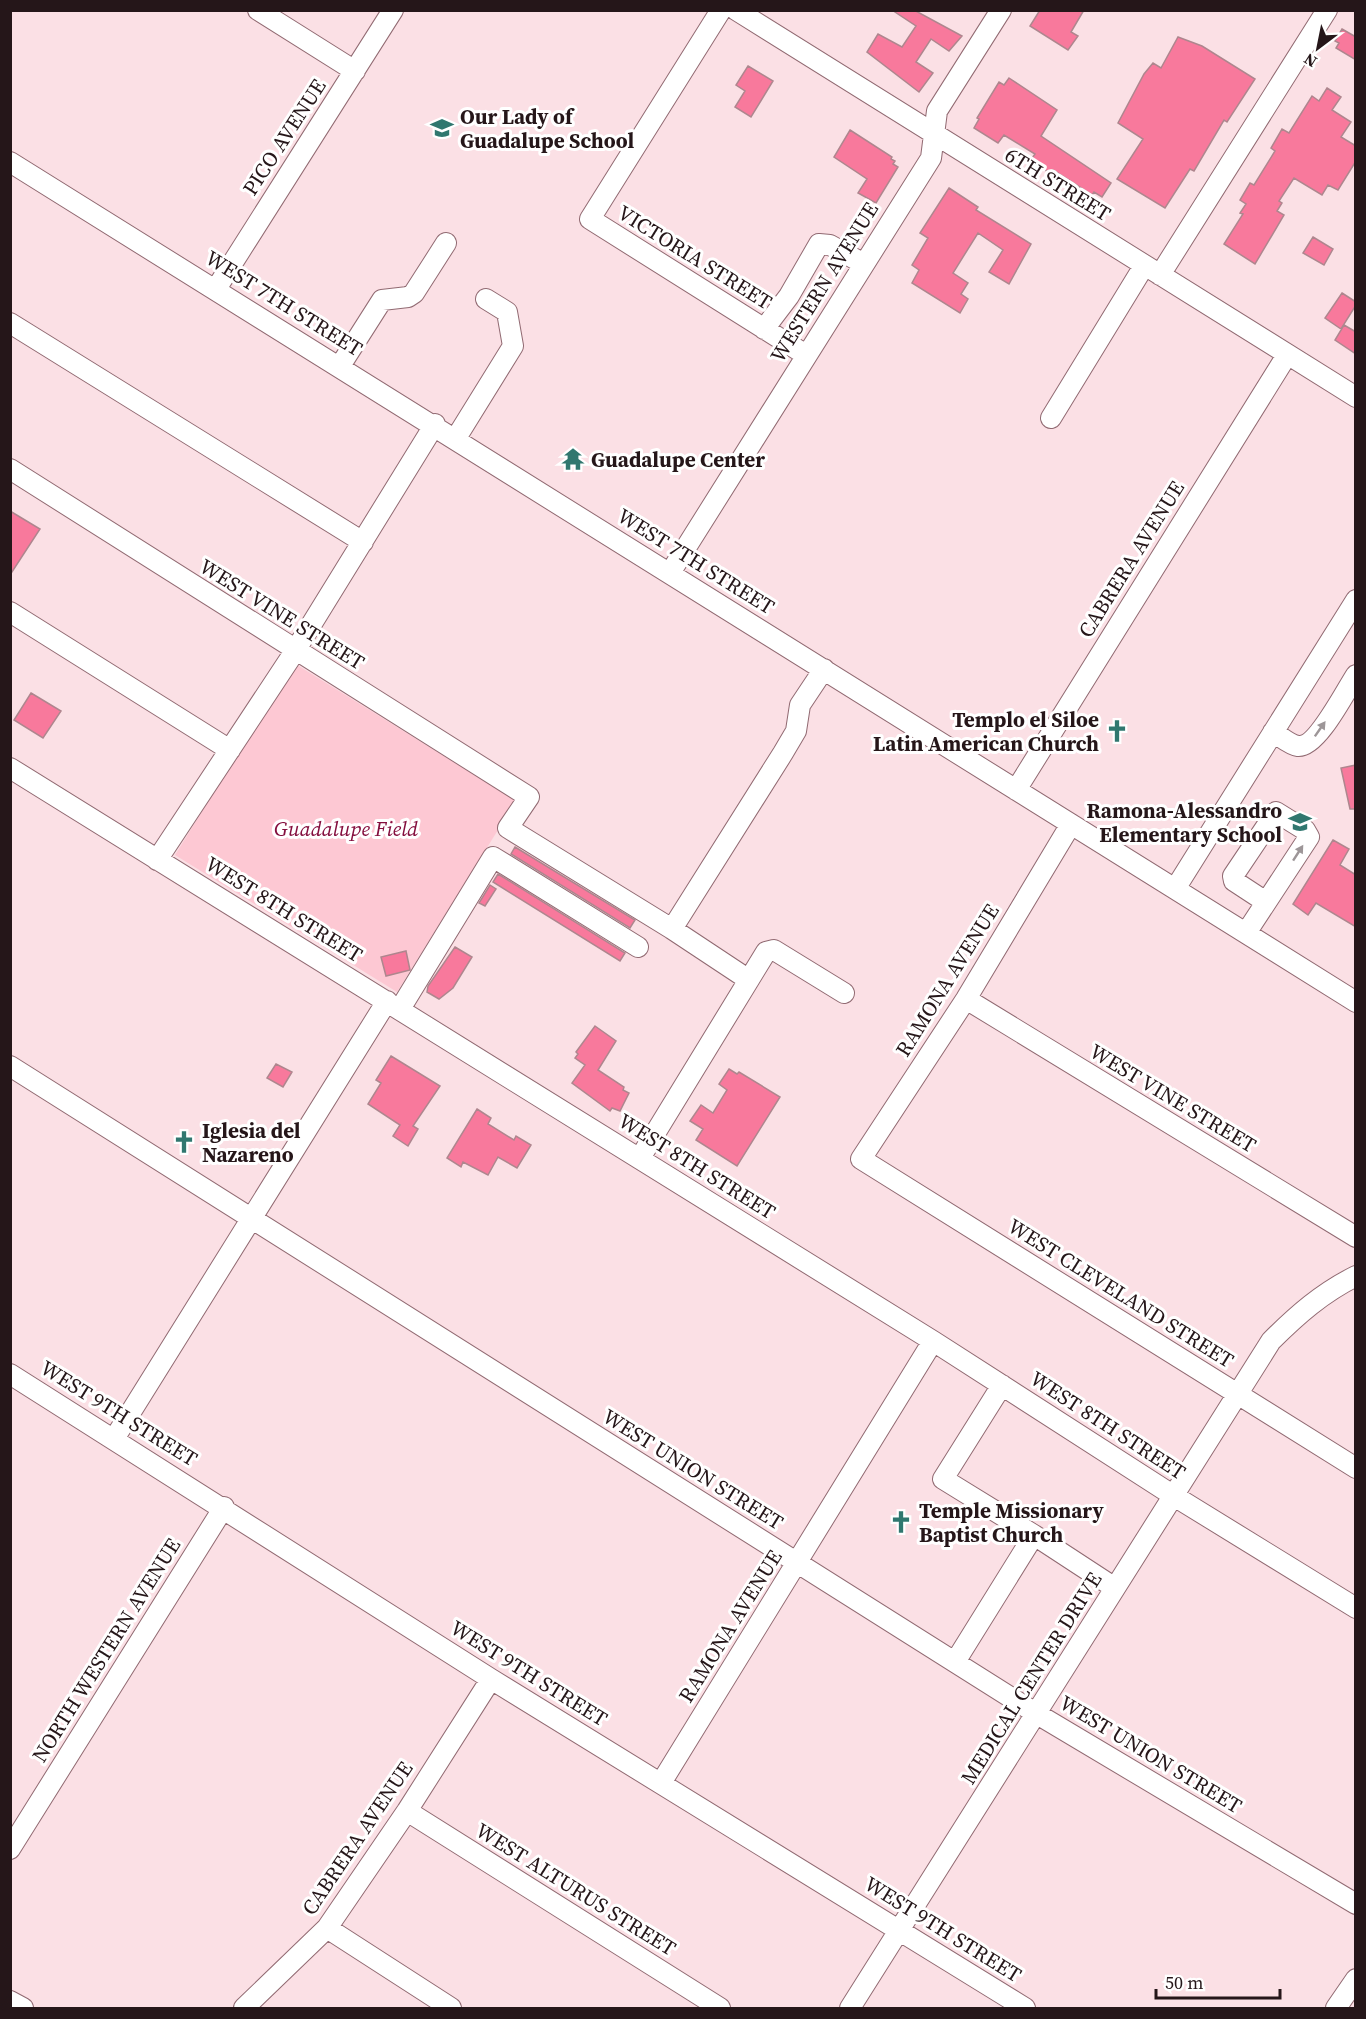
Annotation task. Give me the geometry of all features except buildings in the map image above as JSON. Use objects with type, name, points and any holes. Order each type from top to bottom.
[{"type":"street","points":[[258,10],[355,71]]},
{"type":"street","name":"PICO AVENUE","points":[[216,289],[393,10]]},
{"type":"street","name":"VICTORIA STREET","points":[[721,10],[590,219],[806,355]]},
{"type":"street","name":"6TH STREET","points":[[736,10],[1356,397]]},
{"type":"street","name":"WESTERN AVENUE","points":[[670,573],[931,158],[938,111],[1001,10]]},
{"type":"street","points":[[1050,418],[1152,271],[1327,10]]},
{"type":"street","name":"WEST 7TH STREET","points":[[10,162],[435,424],[1356,1002]]},
{"type":"street","points":[[340,366],[382,300],[408,297],[414,293],[446,243]]},
{"type":"street","points":[[764,329],[789,296],[819,244],[830,245],[864,264]]},
{"type":"street","points":[[456,438],[513,346],[507,312],[486,299]]},
{"type":"street","points":[[10,323],[363,542]]},
{"type":"street","name":"CABRERA AVENUE","points":[[1016,790],[1287,355]]},
{"type":"street","points":[[157,860],[295,651],[435,424]]},
{"type":"street","name":"WEST VINE STREET","points":[[10,469],[529,797],[508,828],[672,929]]},
{"type":"street","points":[[1175,889],[1355,601]]},
{"type":"street","points":[[10,612],[230,750]]},
{"type":"street","points":[[749,980],[672,929],[796,731],[800,705],[824,669]]},
{"type":"street","points":[[1273,732],[1296,746],[1306,745],[1317,736],[1356,675]]},
{"type":"street","name":"WEST 8TH STREET","points":[[10,768],[640,1158],[933,1341],[1174,1496],[1356,1608]]},
{"type":"street","name":"RAMONA AVENUE","points":[[861,1159],[966,999],[1071,824]]},
{"type":"street","points":[[114,1439],[254,1218],[493,857],[638,947]]},
{"type":"street","points":[[1246,933],[1266,902]]},
{"type":"street","points":[[640,1158],[770,949],[844,993]]},
{"type":"street","name":"WEST VINE STREET","points":[[966,999],[1356,1237]]},
{"type":"street","name":"WEST UNION STREET","points":[[10,1066],[1037,1714],[1356,1904]]},
{"type":"street","name":"WEST CLEVELAND STREET","points":[[861,1159],[1356,1468]]},
{"type":"street","name":"MEDICAL CENTER DRIVE","points":[[849,2008],[1271,1341],[1302,1310],[1356,1276]]},
{"type":"street","name":"RAMONA AVENUE","points":[[661,1783],[933,1341]]},
{"type":"street","name":"WEST 9TH STREET","points":[[10,1374],[491,1679],[1025,2008]]},
{"type":"street","points":[[1002,1386],[943,1479],[1115,1588]]},
{"type":"street","name":"NORTH WESTERN AVENUE","points":[[10,1849],[224,1508]]},
{"type":"street","points":[[955,1662],[1034,1535]]},
{"type":"street","name":"CABRERA AVENUE","points":[[244,2008],[327,1928],[407,1811],[491,1679]]},
{"type":"street","name":"WEST ALTURUS STREET","points":[[407,1811],[720,2008]]},
{"type":"street","points":[[327,1928],[451,2008]]},
{"type":"street","points":[[1336,2008],[1356,1979]]},
{"type":"street","points":[[10,2001],[22,2008]]},
{"type":"green space","name":"Guadalupe Field","points":[[294,663],[516,801],[397,992],[175,855]]},
{"type":"place","name":"Our Lady of Guadalupe School","points":[[442,128]]},
{"type":"place","name":"Guadalupe Center","points":[[573,459]]},
{"type":"place","name":"Templo el Siloe Latin American Church","points":[[1117,731]]},
{"type":"place","name":"Ramona-Alessandro Elementary School","points":[[1300,822]]},
{"type":"place","name":"Iglesia del Nazareno","points":[[184,1142]]},
{"type":"place","name":"Temple Missionary Baptist Church","points":[[901,1522]]}]
